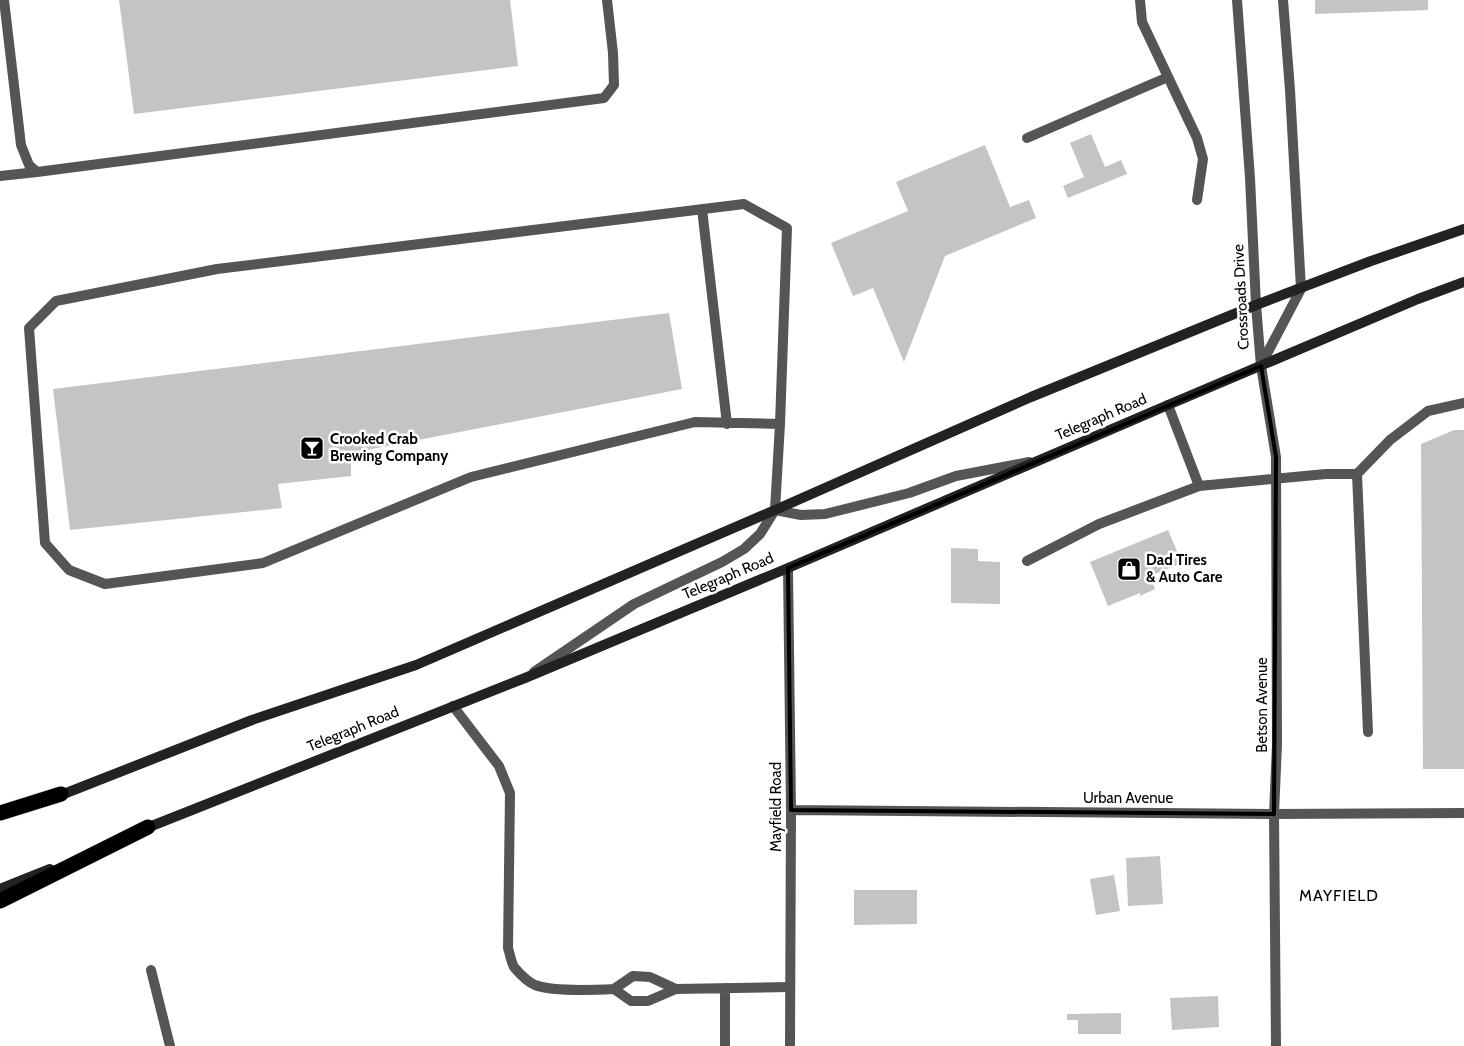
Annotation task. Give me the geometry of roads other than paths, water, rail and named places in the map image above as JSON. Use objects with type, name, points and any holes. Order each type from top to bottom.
[{"type":"highway","points":[[0,813],[62,794]]},
{"type":"highway","points":[[0,901],[148,828]]},
{"type":"main road","points":[[0,821],[62,794],[252,720],[416,665],[1031,397],[1256,305],[1370,261],[1464,229]]},
{"type":"main road","name":"Telegraph Road","points":[[0,889],[524,678],[788,568],[1409,303],[1464,282]]},
{"type":"street","points":[[4,0],[20,145],[29,165],[36,172]]},
{"type":"street","points":[[0,176],[604,98],[614,85],[613,53],[607,0]]},
{"type":"street","points":[[1140,0],[1142,22],[1197,138],[1203,160],[1197,200]]},
{"type":"street","name":"Crossroads Drive","points":[[1237,0],[1261,366]]},
{"type":"street","points":[[1283,0],[1301,288]]},
{"type":"street","points":[[1028,138],[1168,77]]},
{"type":"street","points":[[524,678],[634,604],[722,562],[744,549],[760,534],[775,510],[780,424],[787,228],[744,204],[217,269],[56,301],[29,328],[45,543],[69,570],[105,584],[263,563],[471,478],[695,422],[780,424]]},
{"type":"street","points":[[702,209],[727,424]]},
{"type":"street","name":"Crossroads Drive","points":[[1261,366],[1301,288]]},
{"type":"street","name":"Betson Avenue","points":[[1261,366],[1276,457],[1277,744],[1274,814],[1276,1046]]},
{"type":"street","points":[[1027,562],[1099,524],[1199,486],[1326,474],[1357,474],[1390,440],[1428,411],[1464,402]]},
{"type":"street","points":[[1168,405],[1199,486]]},
{"type":"street","points":[[775,510],[802,515],[824,514],[909,493],[956,476],[1036,461]]},
{"type":"street","points":[[1357,474],[1368,732]]},
{"type":"street","name":"Mayfield Road","points":[[788,568],[791,810],[790,1046]]},
{"type":"street","points":[[453,706],[499,766],[510,793],[508,948],[514,966],[524,977],[534,985],[550,988],[588,990],[614,989],[633,976],[650,976],[676,988],[790,987]]},
{"type":"street","name":"Urban Avenue","points":[[791,810],[1274,814],[1464,813]]},
{"type":"street","points":[[151,970],[170,1046]]},
{"type":"street","points":[[614,989],[631,1001],[648,1001],[676,988]]},
{"type":"street","points":[[725,988],[725,1046]]},
{"type":"place","name":"Crooked Crab Brewing Company","points":[[312,448]]},
{"type":"place","name":"Dad Tires & Auto Care","points":[[1129,569]]},
{"type":"district","name":"MAYFIELD","points":[[1339,895]]}]
